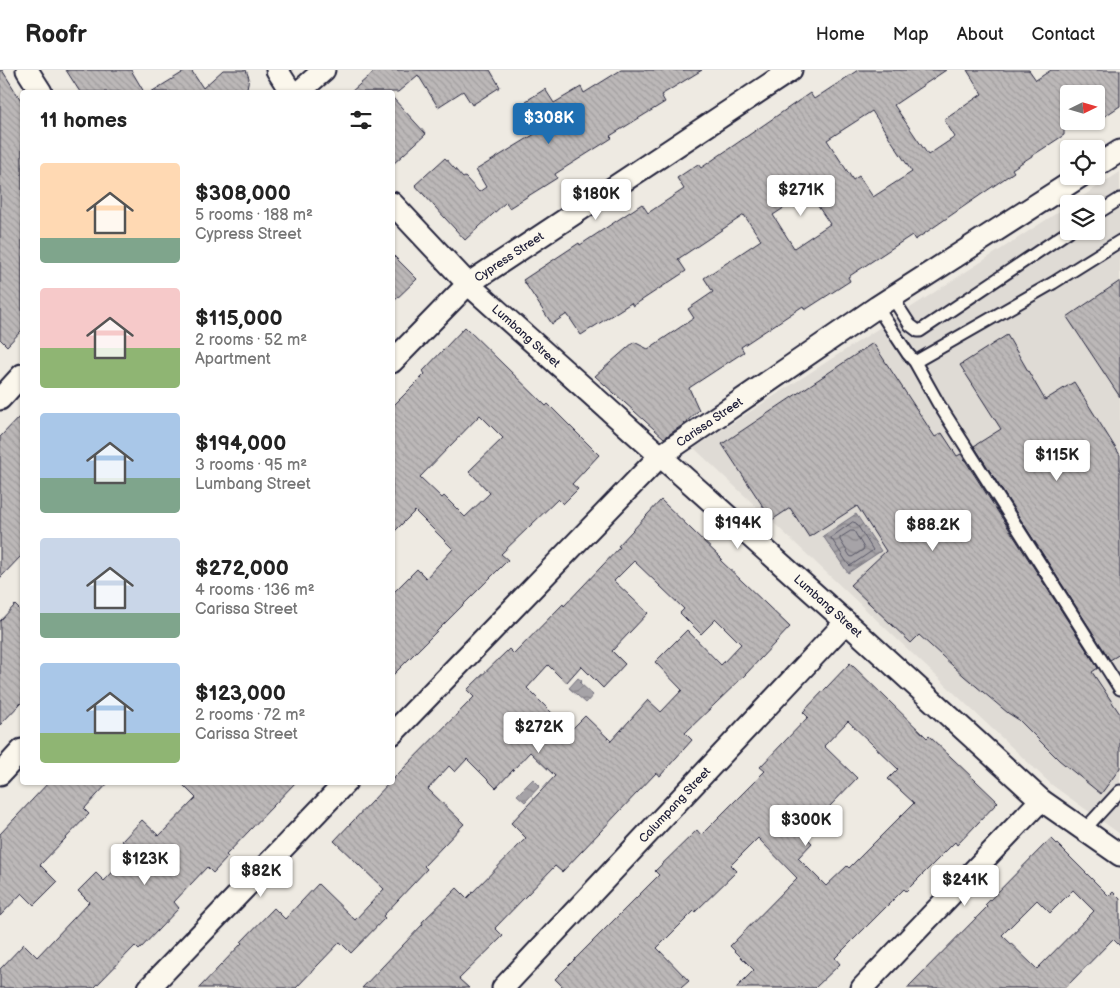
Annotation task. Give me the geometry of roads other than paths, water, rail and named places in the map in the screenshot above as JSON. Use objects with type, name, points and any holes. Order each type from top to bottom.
[{"type":"street","points":[[26,70],[40,90]]},
{"type":"street","points":[[277,70],[290,90]]},
{"type":"street","points":[[301,90],[324,70]]},
{"type":"street","name":"Cypress Street","points":[[395,359],[468,284],[791,70]]},
{"type":"street","points":[[1105,160],[1120,151]]},
{"type":"street","name":"Carissa Street","points":[[395,731],[660,456],[884,302],[1067,185]]},
{"type":"street","name":"Lumbang Street","points":[[395,206],[468,284],[1042,800],[1120,855]]},
{"type":"street","points":[[0,399],[20,377]]},
{"type":"street","name":"Calumpang Street","points":[[503,988],[846,622]]},
{"type":"street","points":[[0,774],[20,752]]},
{"type":"street","points":[[149,988],[343,785]]},
{"type":"street","points":[[862,988],[1042,800]]},
{"type":"lane","points":[[1105,208],[1120,199]]},
{"type":"lane","points":[[884,302],[910,325],[920,331],[1060,238]]},
{"type":"lane","points":[[915,362],[1053,284],[1120,241]]},
{"type":"lane","points":[[884,302],[908,354],[915,362],[938,403],[1120,689]]},
{"type":"lane","points":[[1084,830],[1120,791]]},
{"type":"water","points":[[856,514],[881,551],[848,573],[823,536]]},
{"type":"water","points":[[578,678],[582,681],[580,683],[593,695],[586,703],[569,688]]},
{"type":"water","points":[[533,779],[540,786],[525,802],[517,795]]}]
